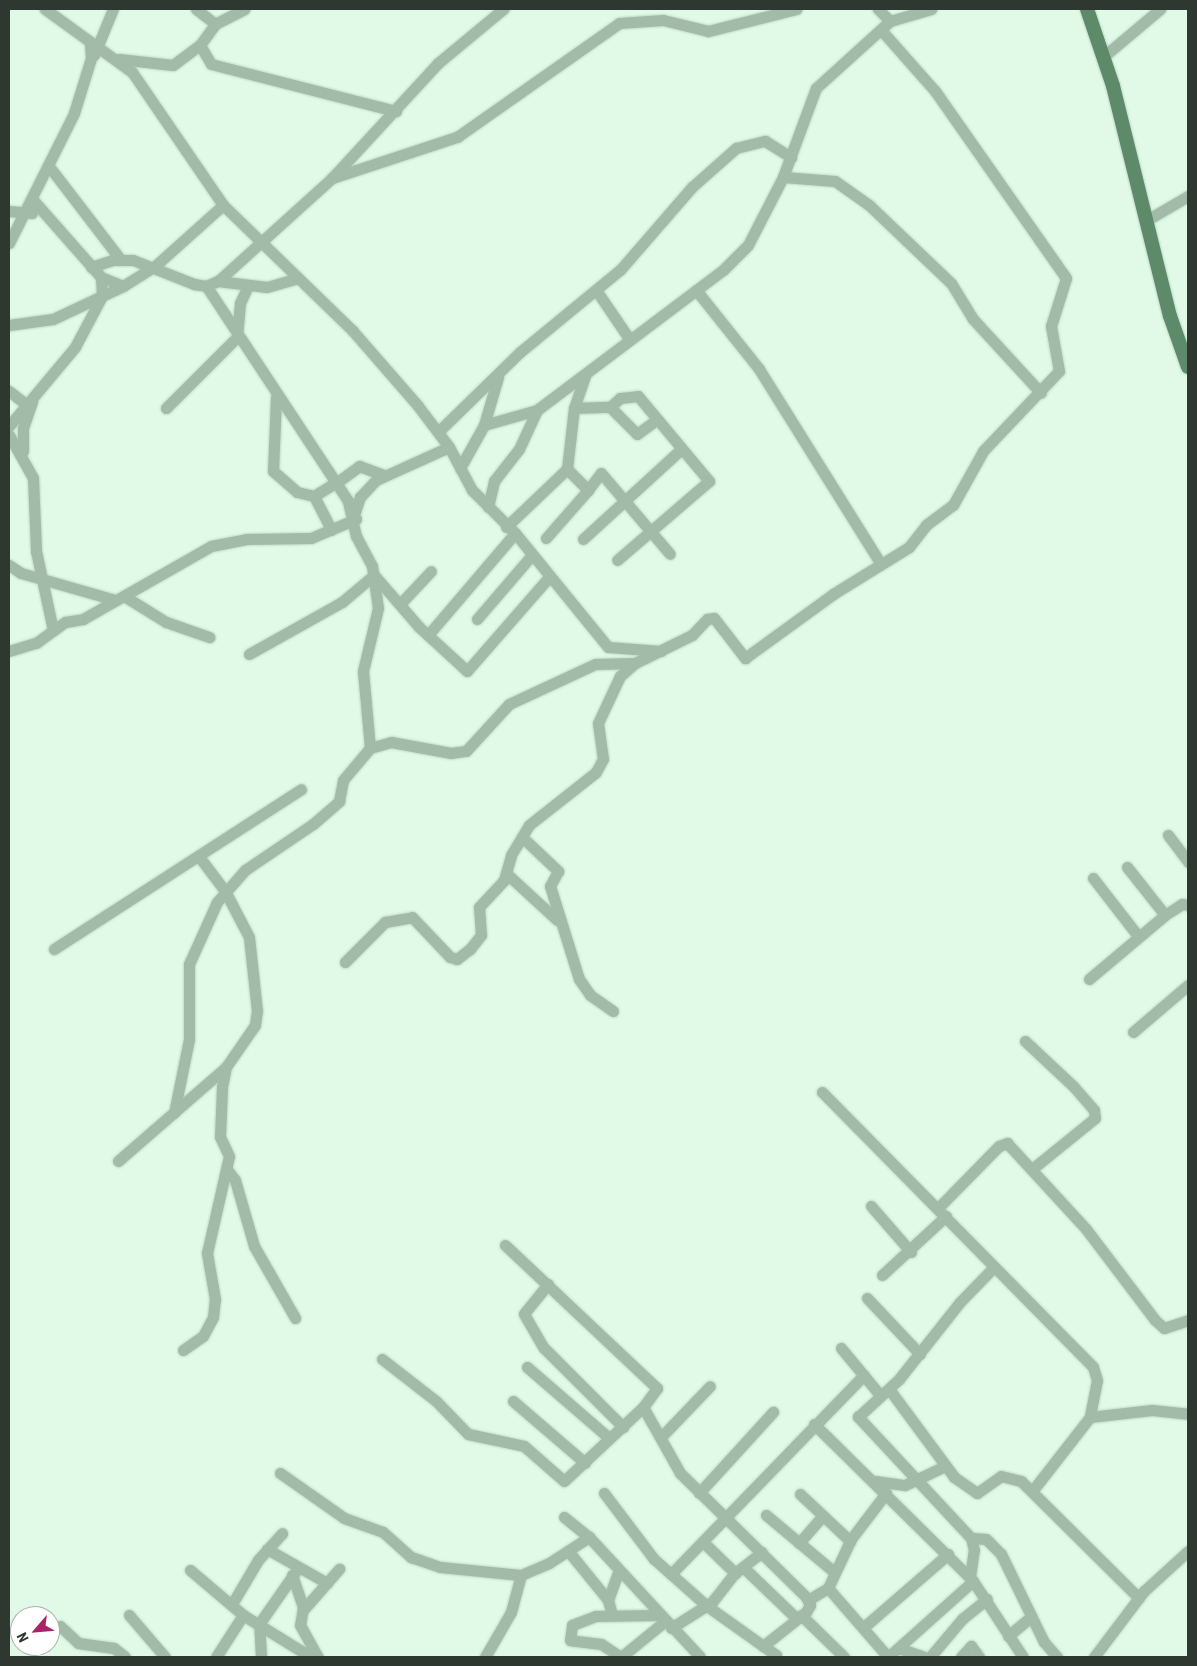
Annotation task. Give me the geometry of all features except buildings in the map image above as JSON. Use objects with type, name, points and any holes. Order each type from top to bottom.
[{"type":"main road","points":[[1087,9],[1103,56],[1147,220],[1170,316],[1188,367]]},
{"type":"street","points":[[45,9],[93,50],[119,59],[171,65],[200,44],[215,24],[244,9]]},
{"type":"street","points":[[9,243],[33,200],[48,165],[74,114],[93,50],[112,9]]},
{"type":"street","points":[[196,9],[215,24]]},
{"type":"street","points":[[206,286],[218,281],[263,244],[332,178],[396,111],[438,63],[503,9]]},
{"type":"street","points":[[332,178],[457,137],[619,23],[663,20],[708,31],[796,9]]},
{"type":"street","points":[[878,9],[890,20]]},
{"type":"street","points":[[484,425],[536,410],[586,373],[628,337],[696,290],[748,244],[784,177],[816,88],[890,20],[931,9]]},
{"type":"street","points":[[1103,56],[1160,9]]},
{"type":"street","points":[[345,962],[385,922],[412,916],[450,958],[456,959],[480,936],[479,907],[507,874],[511,855],[536,818],[596,772],[603,759],[598,723],[620,676],[635,662],[661,650],[714,618],[745,658],[880,563],[909,547],[926,525],[953,505],[983,451],[1041,393],[1059,371],[1051,326],[1066,278],[935,90],[881,30]]},
{"type":"street","points":[[200,44],[211,64],[396,111]]},
{"type":"street","points":[[119,59],[146,89],[223,205],[295,279],[352,330],[438,432],[460,468],[488,507],[510,530],[608,647],[661,650]]},
{"type":"street","points":[[438,432],[644,247],[692,187],[736,148],[765,140],[791,157]]},
{"type":"street","points":[[48,165],[120,259]]},
{"type":"street","points":[[784,177],[835,181],[869,205],[951,283],[973,319],[1041,393]]},
{"type":"street","points":[[1147,220],[1188,196]]},
{"type":"street","points":[[33,200],[43,214],[101,277],[123,286]]},
{"type":"street","points":[[9,325],[53,318],[123,286],[155,266],[223,205]]},
{"type":"street","points":[[9,211],[24,216]]},
{"type":"street","points":[[9,223],[24,216],[43,214]]},
{"type":"street","points":[[91,266],[120,259],[155,266],[206,286],[276,396],[354,509],[356,536],[374,576],[378,608],[363,671],[370,748]]},
{"type":"street","points":[[9,426],[13,415],[30,402],[76,347],[102,296],[101,277]]},
{"type":"street","points":[[218,281],[267,287],[295,279]]},
{"type":"street","points":[[166,408],[237,337],[240,303],[248,286]]},
{"type":"street","points":[[596,290],[628,337]]},
{"type":"street","points":[[696,290],[759,369],[880,563]]},
{"type":"street","points":[[428,635],[510,530],[568,470],[574,408],[586,373]]},
{"type":"street","points":[[460,468],[484,425],[498,377]]},
{"type":"street","points":[[9,391],[30,402]]},
{"type":"street","points":[[574,408],[610,407],[634,394],[680,450],[710,481],[650,530],[618,560]]},
{"type":"street","points":[[276,396],[271,467],[297,492],[314,496],[336,529]]},
{"type":"street","points":[[23,453],[23,428],[30,402]]},
{"type":"street","points":[[610,407],[637,434],[656,420]]},
{"type":"street","points":[[488,507],[494,481],[519,448],[536,410]]},
{"type":"street","points":[[9,435],[23,453],[33,478],[40,579],[52,630]]},
{"type":"street","points":[[9,651],[36,643],[52,630],[120,598],[150,577],[220,544],[266,538],[300,540],[336,529],[354,509],[377,476],[448,447]]},
{"type":"street","points":[[583,539],[680,450]]},
{"type":"street","points":[[314,496],[336,483],[358,466],[377,476]]},
{"type":"street","points":[[568,470],[588,490]]},
{"type":"street","points":[[546,538],[601,473],[670,554]]},
{"type":"street","points":[[477,619],[531,556]]},
{"type":"street","points":[[9,565],[40,579],[120,598],[166,622],[209,637]]},
{"type":"street","points":[[400,604],[431,571]]},
{"type":"street","points":[[374,576],[428,635],[467,671],[549,577]]},
{"type":"street","points":[[249,654],[342,602],[374,576]]},
{"type":"street","points":[[174,1113],[189,1039],[189,964],[225,891],[245,870],[313,824],[339,801],[343,780],[370,748],[391,742],[451,753],[466,750],[509,704],[595,664],[635,662]]},
{"type":"street","points":[[54,949],[200,858],[301,789]]},
{"type":"street","points":[[1168,835],[1188,862]]},
{"type":"street","points":[[522,837],[558,870],[550,886],[557,920],[572,948],[583,987],[613,1011]]},
{"type":"street","points":[[118,1161],[226,1067],[255,1025],[257,1011],[249,938],[225,891],[200,858]]},
{"type":"street","points":[[1127,867],[1166,915]]},
{"type":"street","points":[[507,874],[557,920]]},
{"type":"street","points":[[1094,878],[1138,936]]},
{"type":"street","points":[[1089,979],[1138,936],[1166,915],[1182,904],[1188,905]]},
{"type":"street","points":[[1133,1032],[1188,985]]},
{"type":"street","points":[[1025,1041],[1074,1087],[1094,1110],[1094,1118],[1032,1169]]},
{"type":"street","points":[[184,1350],[203,1336],[212,1317],[215,1299],[207,1254],[228,1171],[229,1156],[220,1137],[226,1067]]},
{"type":"street","points":[[822,1092],[942,1212],[993,1268],[1094,1367],[1097,1380],[1090,1417],[1032,1490]]},
{"type":"street","points":[[882,1275],[911,1252],[942,1212],[1003,1144],[1032,1169],[1086,1229],[1155,1320],[1164,1328],[1188,1320]]},
{"type":"street","points":[[228,1171],[235,1180],[254,1246],[295,1318]]},
{"type":"street","points":[[871,1206],[911,1252]]},
{"type":"street","points":[[382,1359],[476,1439],[488,1436],[524,1446],[564,1481],[623,1427],[644,1407],[657,1388],[505,1245]]},
{"type":"street","points":[[828,1588],[865,1626],[888,1657],[901,1649],[972,1579],[974,1550],[971,1538],[858,1416],[885,1392],[920,1354],[960,1302],[993,1268]]},
{"type":"street","points":[[548,1284],[523,1312],[544,1348],[623,1427]]},
{"type":"street","points":[[867,1298],[920,1354]]},
{"type":"street","points":[[841,1348],[864,1375],[885,1392],[943,1467],[976,1493],[1001,1476],[1032,1490],[1069,1534],[1139,1598]]},
{"type":"street","points":[[526,1367],[609,1438]]},
{"type":"street","points":[[671,1574],[726,1520],[814,1424],[864,1375]]},
{"type":"street","points":[[662,1436],[710,1386]]},
{"type":"street","points":[[513,1401],[585,1462]]},
{"type":"street","points":[[644,1407],[662,1436],[680,1473],[726,1520],[762,1552],[808,1600],[809,1608],[763,1646]]},
{"type":"street","points":[[1090,1417],[1152,1410],[1188,1414]]},
{"type":"street","points":[[699,1493],[773,1412]]},
{"type":"street","points":[[814,1424],[874,1480],[972,1579],[987,1599],[1008,1636],[1023,1657]]},
{"type":"street","points":[[874,1480],[899,1486],[917,1480],[943,1467]]},
{"type":"street","points":[[280,1473],[344,1518],[384,1532],[411,1557],[440,1566],[521,1575],[569,1552],[589,1537]]},
{"type":"street","points":[[604,1493],[632,1534],[671,1574],[707,1606],[763,1646],[778,1653]]},
{"type":"street","points":[[808,1600],[828,1588],[833,1572],[850,1542],[886,1493]]},
{"type":"street","points":[[800,1494],[821,1518],[850,1542]]},
{"type":"street","points":[[766,1515],[833,1572]]},
{"type":"street","points":[[564,1517],[589,1537],[696,1656]]},
{"type":"street","points":[[799,1543],[821,1518]]},
{"type":"street","points":[[232,1604],[267,1549],[282,1533]]},
{"type":"street","points":[[971,1538],[986,1539],[1001,1554],[1031,1617],[1057,1657]]},
{"type":"street","points":[[703,1542],[799,1617],[844,1657]]},
{"type":"street","points":[[267,1549],[295,1571],[327,1583]]},
{"type":"street","points":[[1094,1657],[1139,1598],[1188,1550]]},
{"type":"street","points":[[569,1552],[608,1600],[612,1615]]},
{"type":"street","points":[[665,1622],[612,1615],[580,1620],[572,1625],[569,1638],[601,1644],[621,1657],[665,1622],[707,1606],[739,1570],[762,1552]]},
{"type":"street","points":[[865,1626],[948,1554]]},
{"type":"street","points":[[303,1610],[339,1569]]},
{"type":"street","points":[[190,1570],[243,1615],[311,1657]]},
{"type":"street","points":[[608,1600],[619,1570]]},
{"type":"street","points":[[295,1571],[303,1610],[300,1625],[318,1657]]},
{"type":"street","points":[[261,1657],[260,1624],[295,1571]]},
{"type":"street","points":[[485,1657],[511,1612],[521,1575]]},
{"type":"street","points":[[930,1657],[987,1599]]},
{"type":"street","points":[[129,1615],[160,1656]]},
{"type":"street","points":[[216,1657],[243,1615]]},
{"type":"street","points":[[1008,1636],[1031,1617]]},
{"type":"street","points":[[60,1626],[78,1643],[114,1648],[125,1657]]},
{"type":"street","points":[[961,1657],[971,1646],[979,1657]]},
{"type":"street","points":[[901,1649],[924,1657]]}]
